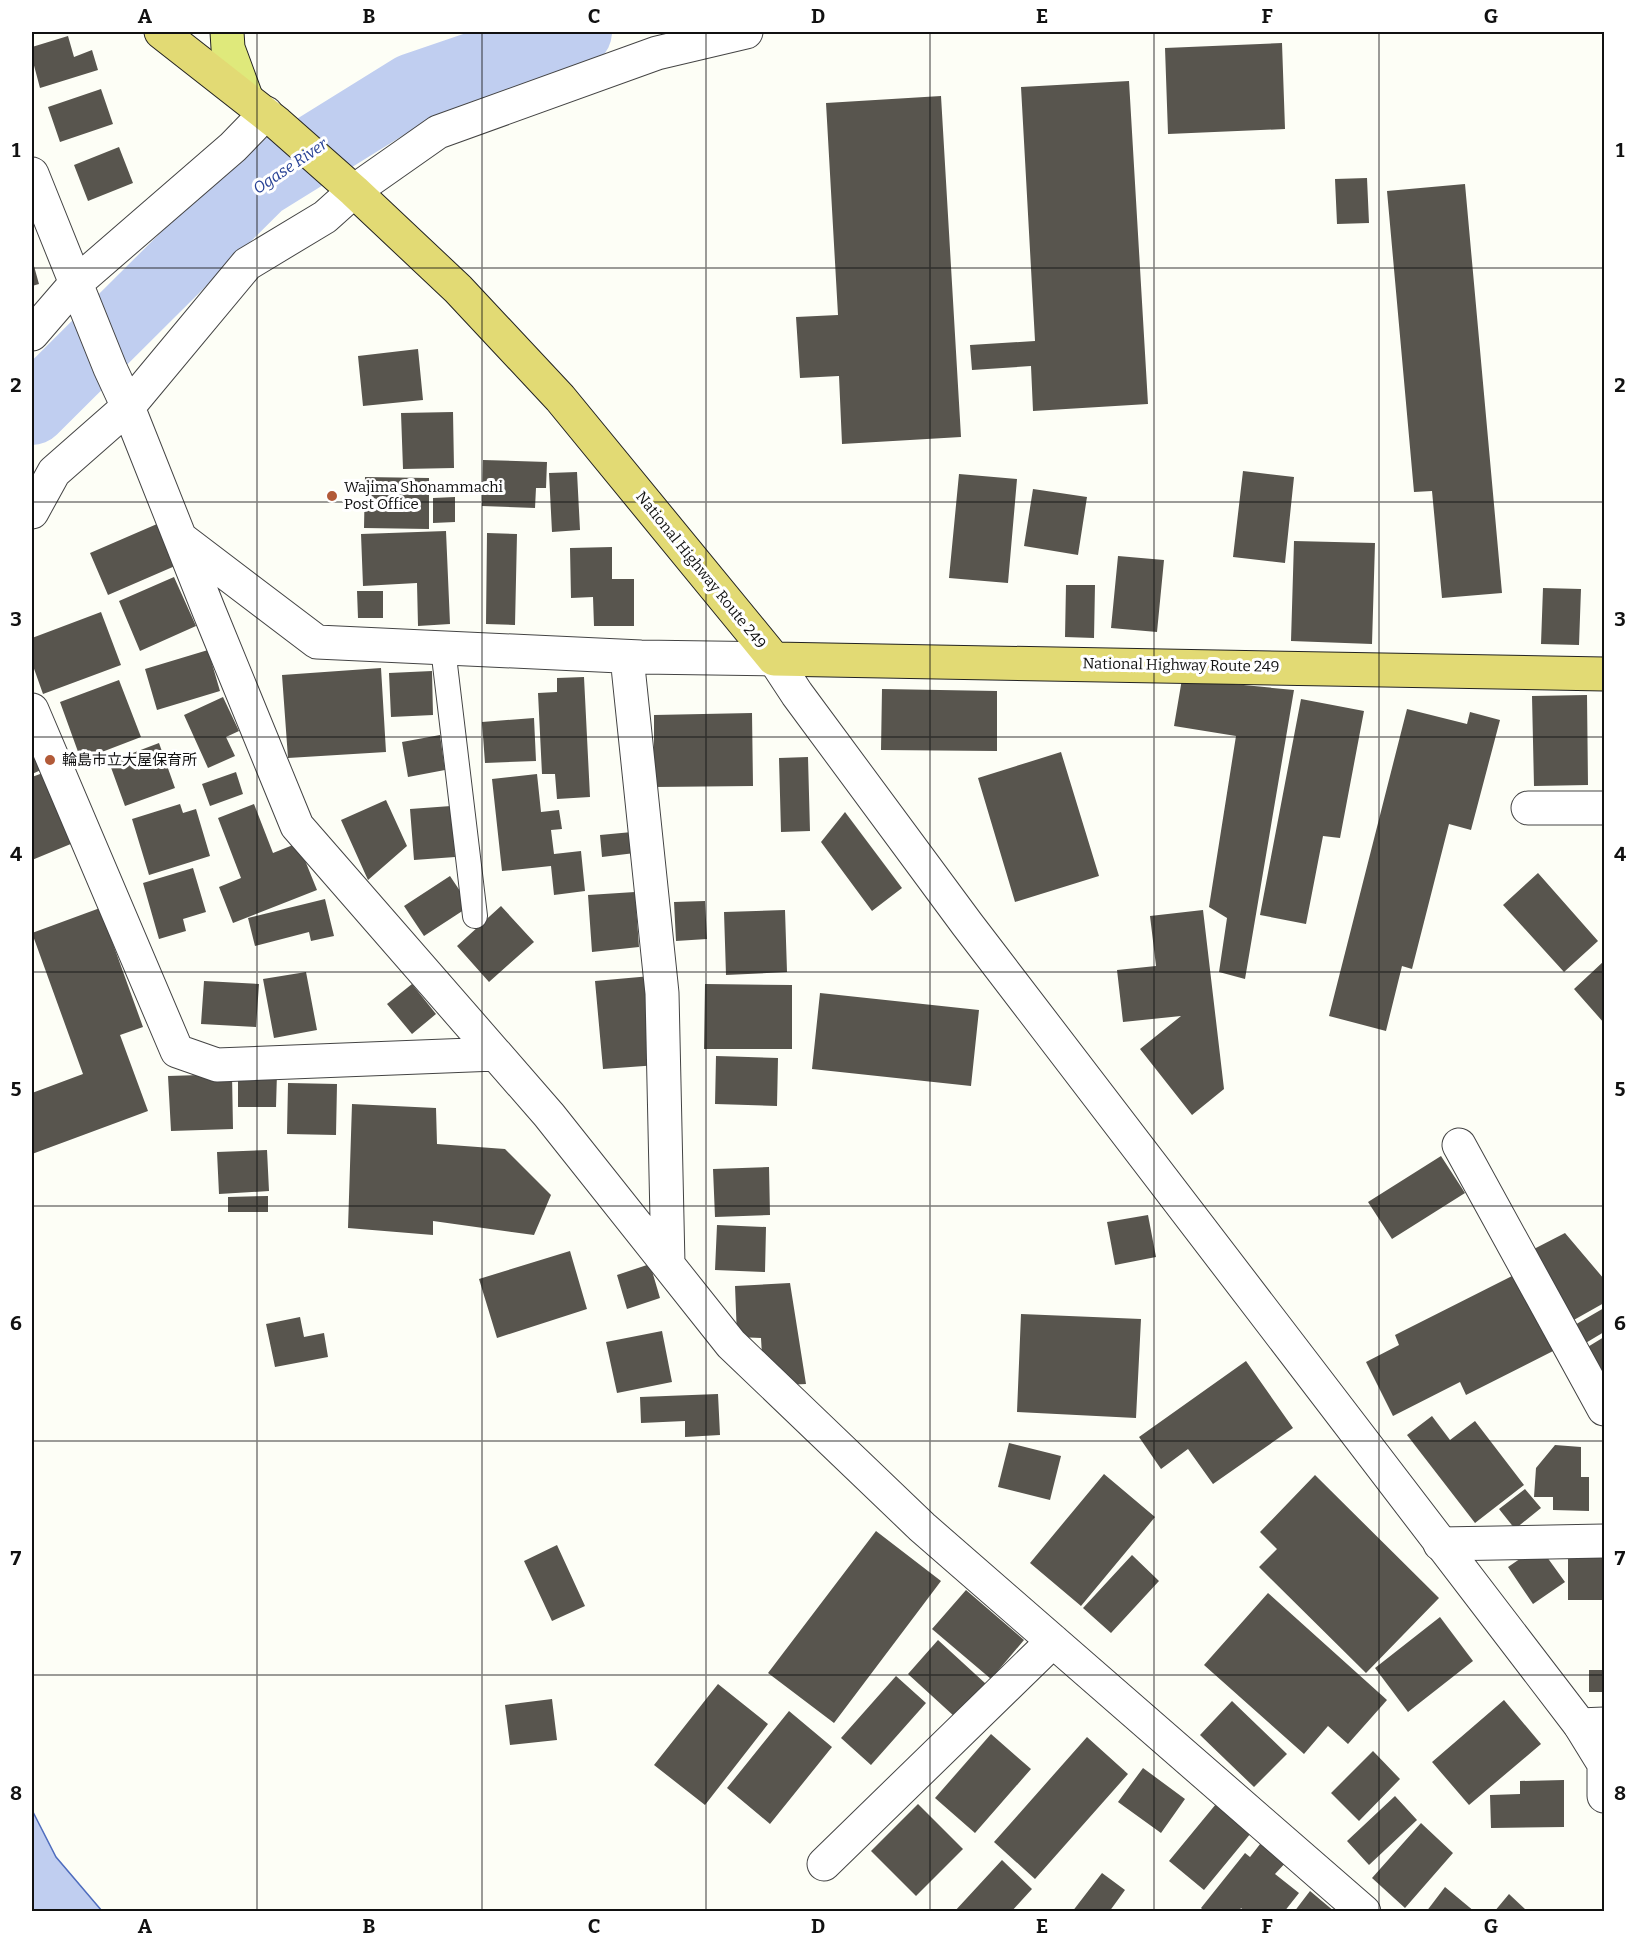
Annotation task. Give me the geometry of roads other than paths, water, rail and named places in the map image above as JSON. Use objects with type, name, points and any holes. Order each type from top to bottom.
[{"type":"highway","name":"National Highway Route 249","points":[[161,32],[263,111],[458,289],[560,398],[774,659],[1605,674]]},
{"type":"main road","points":[[227,32],[228,48],[263,111]]},
{"type":"street","points":[[32,512],[54,472],[128,406],[248,264],[325,217],[350,188],[438,132],[657,53],[746,32]]},
{"type":"street","points":[[32,334],[81,295],[233,147],[263,111]]},
{"type":"street","points":[[32,174],[297,826],[549,1115],[731,1344],[922,1527],[1364,1911]]},
{"type":"street","points":[[180,538],[317,642],[627,657],[774,659],[797,694],[967,924],[1440,1544],[1592,1725],[1604,1764],[1605,1796]]},
{"type":"street","points":[[627,657],[662,993],[668,1264]]},
{"type":"street","points":[[32,710],[177,1051],[218,1065],[496,1054]]},
{"type":"street","points":[[1528,808],[1605,808]]},
{"type":"street","points":[[1459,1145],[1605,1409]]},
{"type":"street","points":[[1440,1544],[1605,1541]]},
{"type":"street","points":[[824,1864],[1053,1641]]},
{"type":"lane","points":[[443,648],[475,916]]},
{"type":"water","points":[[32,1810],[56,1857],[102,1911],[32,1911]]},
{"type":"waterway","name":"Ogase River","points":[[32,410],[260,183],[413,88],[577,32]]},
{"type":"place","name":"Wajima Shonammachi Post Office","points":[[332,496]]},
{"type":"place","name":"輪島市立大屋保育所","points":[[50,760]]}]
